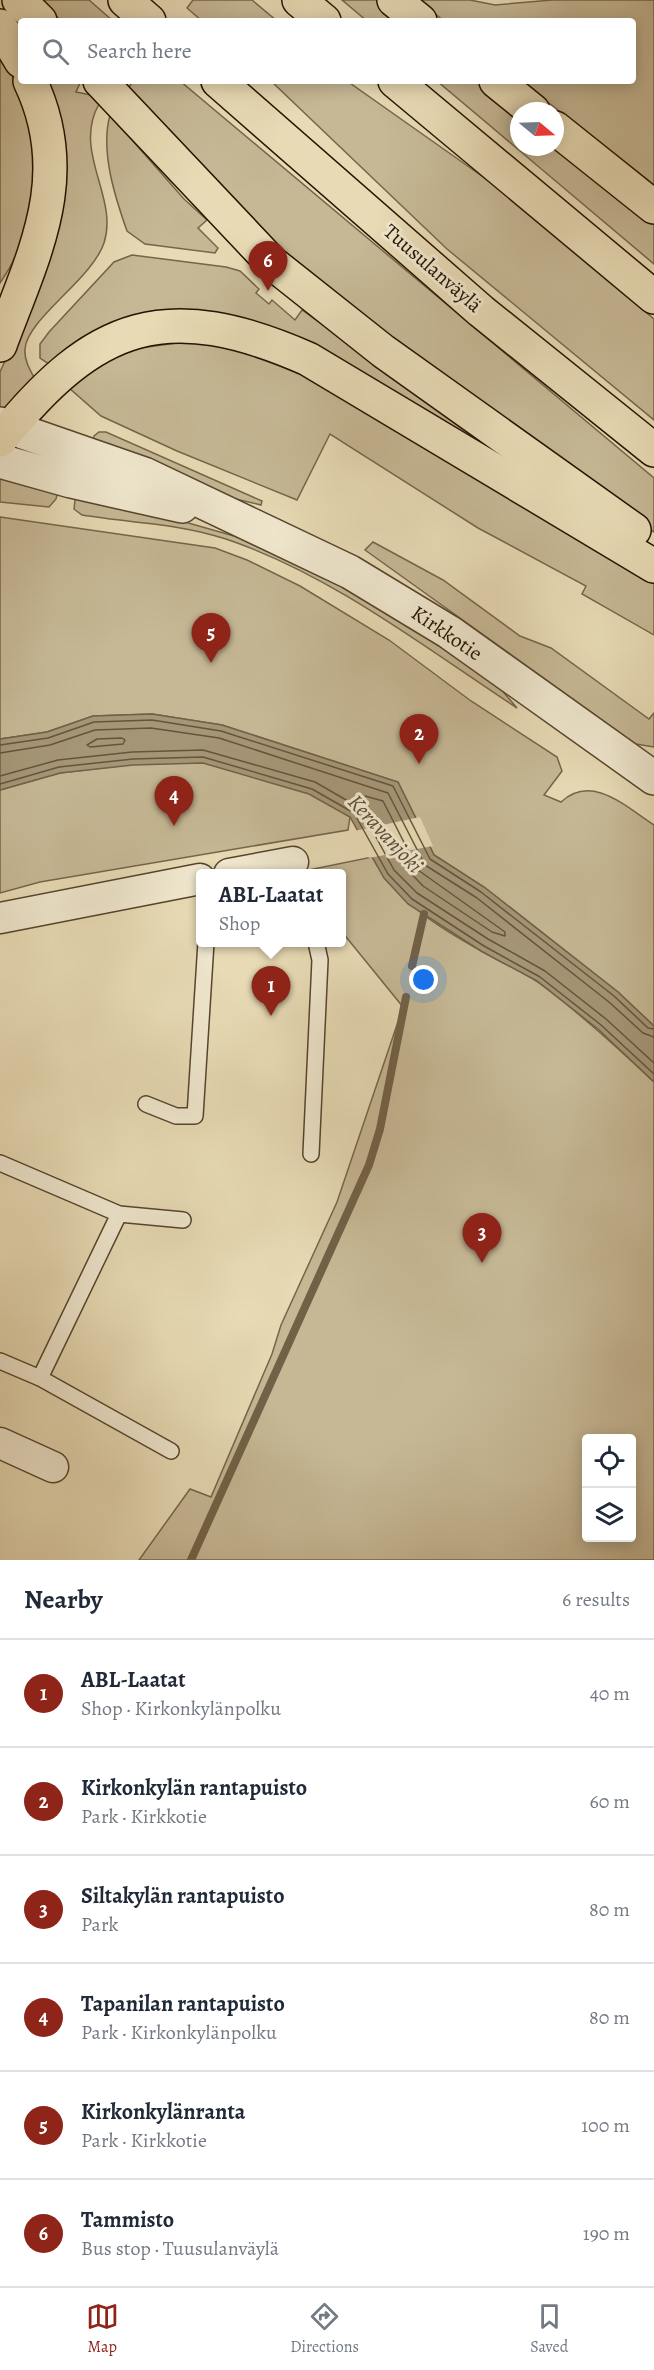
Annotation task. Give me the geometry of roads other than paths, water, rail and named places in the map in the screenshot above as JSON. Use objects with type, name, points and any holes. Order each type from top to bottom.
[{"type":"highway","points":[[19,0],[37,18]]},
{"type":"highway","points":[[125,0],[146,18]]},
{"type":"highway","points":[[299,0],[320,18]]},
{"type":"highway","points":[[394,0],[416,18]]},
{"type":"highway","points":[[0,26],[18,56]]},
{"type":"highway","points":[[0,345],[9,305],[39,245],[50,197],[52,160],[47,126],[31,84]]},
{"type":"highway","points":[[103,84],[272,262],[382,351],[654,545]]},
{"type":"highway","name":"Tuusulanväylä","points":[[221,84],[481,310],[654,450]]},
{"type":"highway","points":[[399,84],[654,297]]},
{"type":"highway","points":[[500,84],[522,102]]},
{"type":"highway","points":[[564,135],[654,207]]},
{"type":"highway","points":[[3,431],[75,362],[97,346],[131,333],[167,325],[212,327],[265,340],[308,359],[654,566]]},
{"type":"street","name":"Kirkkotie","points":[[3,431],[144,474],[225,514],[282,538],[386,592],[449,632],[654,777]]},
{"type":"street","name":"Kirkkotie","points":[[0,461],[105,489],[225,514]]},
{"type":"street","points":[[262,869],[278,867]]},
{"type":"street","points":[[0,918],[196,880]]},
{"type":"street","points":[[0,1443],[53,1467]]},
{"type":"lane","points":[[146,1104],[176,1116],[195,1116],[206,947]]},
{"type":"lane","points":[[311,1154],[320,960],[317,947]]},
{"type":"lane","points":[[0,1163],[119,1214],[183,1220]]},
{"type":"lane","points":[[40,1378],[119,1214]]},
{"type":"lane","points":[[0,1361],[40,1378],[171,1451]]},
{"type":"water","name":"Keravanjoki","points":[[152,714],[222,725],[398,782],[434,855],[484,887],[618,992],[654,1026],[654,1082],[598,1029],[537,981],[481,951],[408,904],[384,878],[350,817],[309,794],[203,763],[133,765],[60,773],[0,790],[0,739],[47,732],[93,716]]},
{"type":"waterway","points":[[412,966],[424,914]]},
{"type":"waterway","points":[[191,1560],[369,1165],[380,1129],[406,997]]},
{"type":"place","name":"Tammisto","points":[[268,291]]},
{"type":"place","name":"Kirkonkylänranta","points":[[211,663]]},
{"type":"place","name":"Kirkonkylän rantapuisto","points":[[419,764]]},
{"type":"place","name":"Tapanilan rantapuisto","points":[[174,826]]},
{"type":"place","name":"ABL-Laatat","points":[[271,1016]]},
{"type":"place","name":"Siltakylän rantapuisto","points":[[482,1263]]}]
